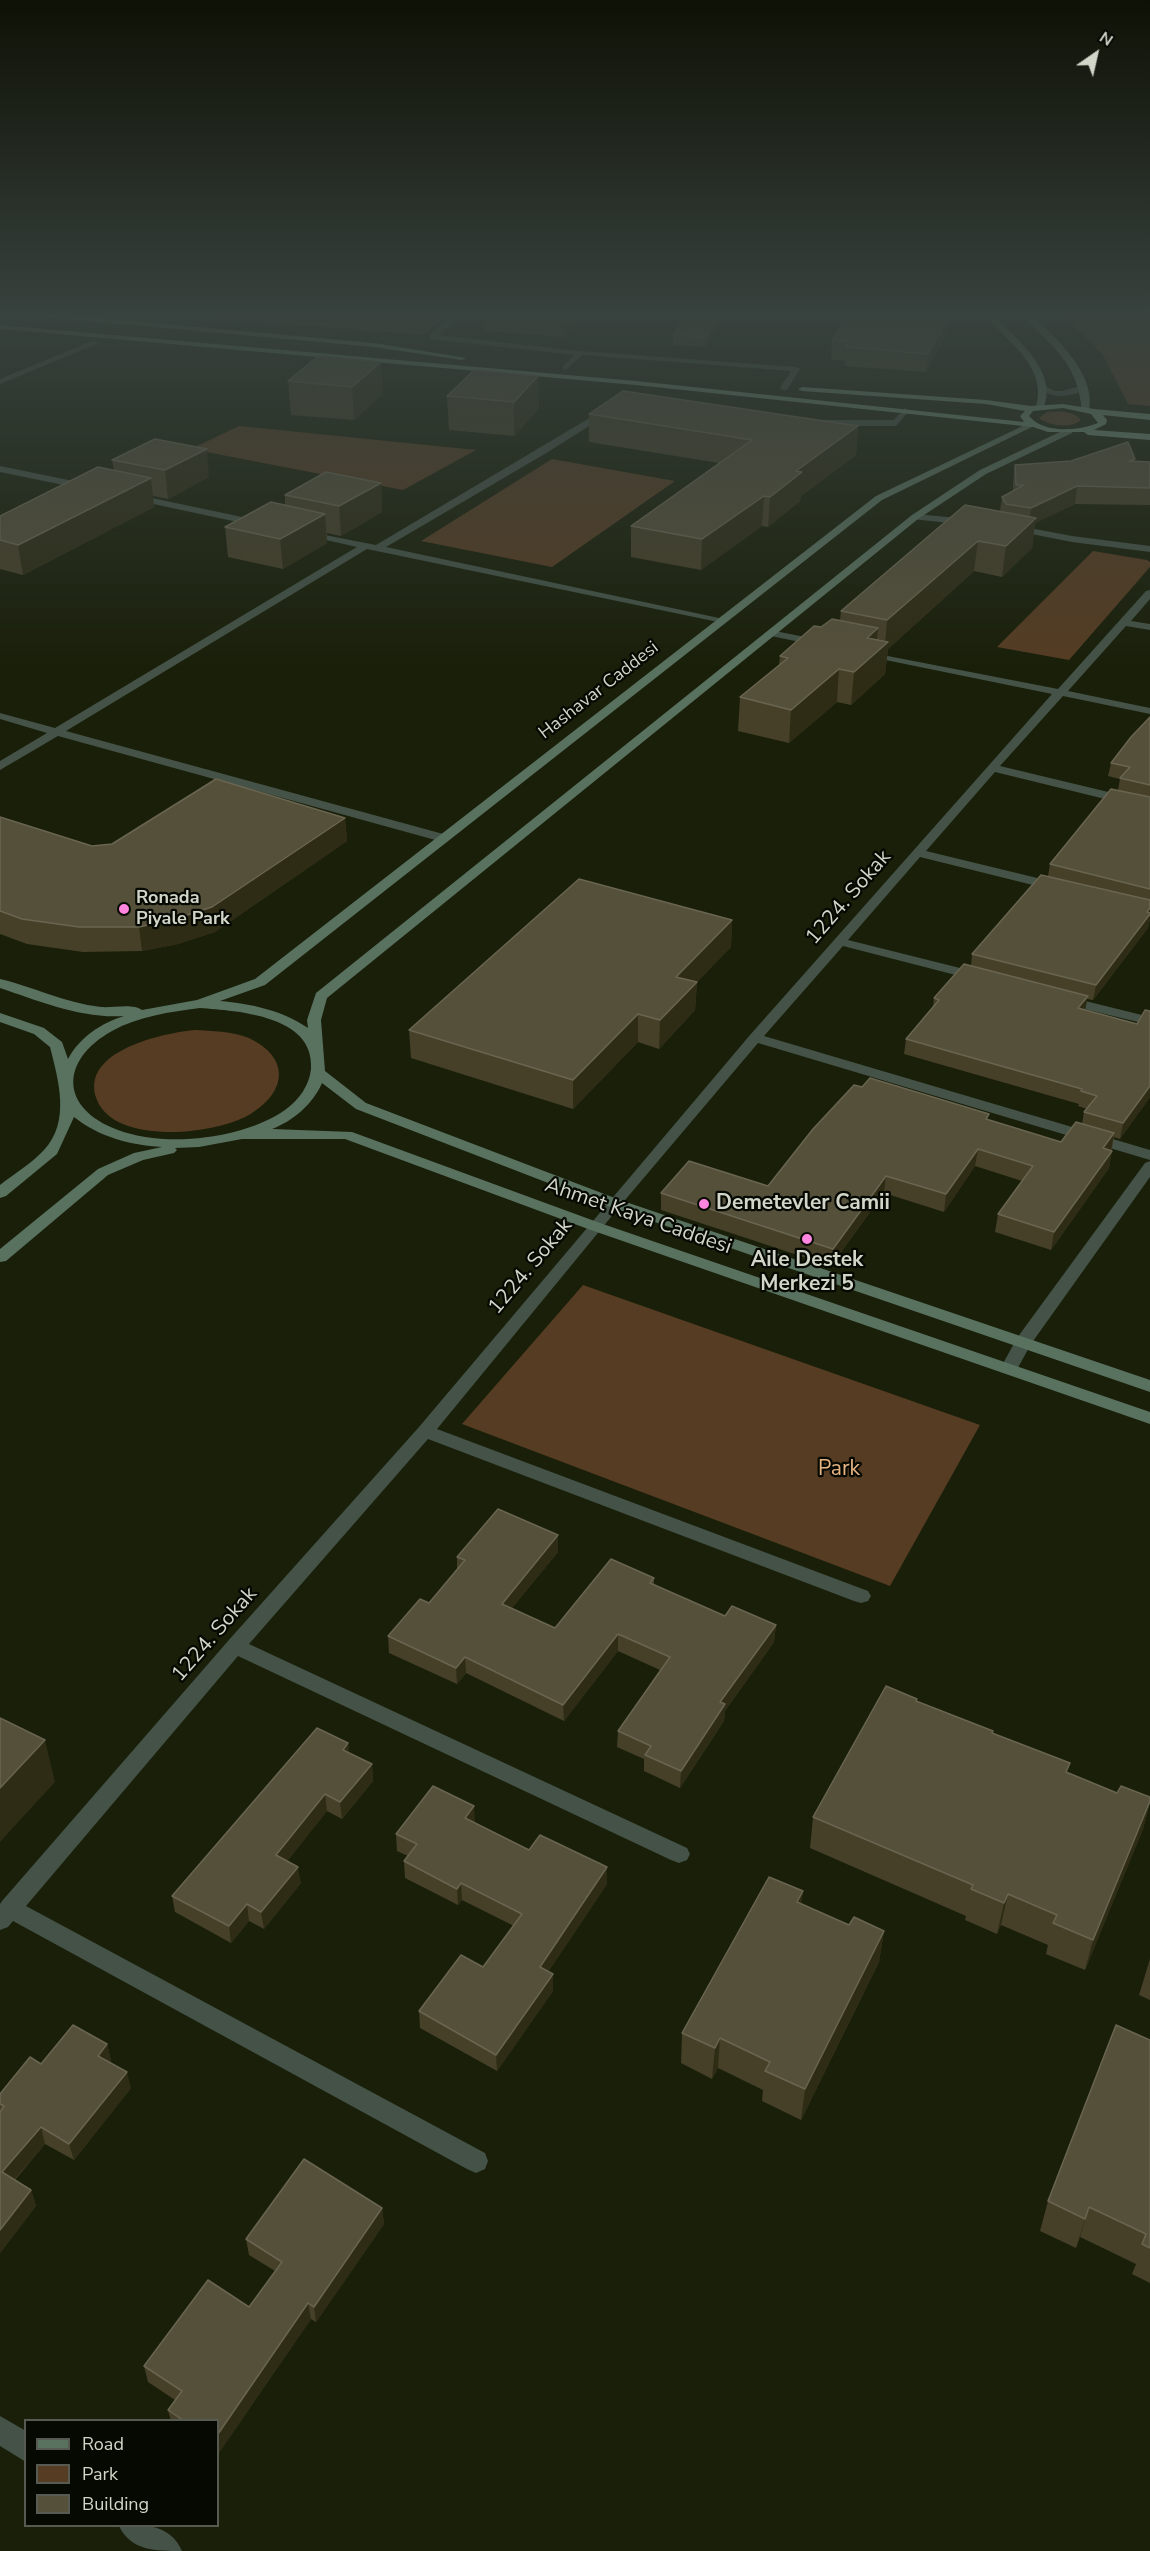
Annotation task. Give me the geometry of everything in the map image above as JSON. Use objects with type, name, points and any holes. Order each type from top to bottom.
[{"type":"highway","points":[[1099,433],[1150,437]]},
{"type":"main road","name":"Hashavar Caddesi","points":[[200,1004],[260,982],[879,498],[1015,433]]},
{"type":"main road","points":[[0,1257],[103,1172],[139,1156],[243,1135],[280,1119],[307,1097],[320,1073],[314,1020],[321,996],[915,517],[983,472],[1068,433]]},
{"type":"main road","points":[[0,983],[63,1004],[118,1014],[200,1004],[238,1006],[272,1014],[301,1029],[317,1050]]},
{"type":"main road","points":[[65,1079],[74,1056],[95,1036],[125,1020],[161,1009]]},
{"type":"main road","points":[[0,1017],[39,1030],[57,1045],[69,1101],[65,1124],[52,1151],[0,1192]]},
{"type":"main road","name":"Ahmet Kaya Caddesi","points":[[320,1073],[361,1106],[614,1203],[1150,1386]]},
{"type":"main road","points":[[69,1101],[86,1121],[115,1135],[153,1144],[198,1143]]},
{"type":"main road","name":"Ahmet Kaya Caddesi","points":[[243,1135],[293,1133],[347,1135],[594,1226],[1150,1418]]},
{"type":"street","points":[[0,766],[571,433]]},
{"type":"street","points":[[0,469],[97,489]]},
{"type":"street","points":[[119,494],[276,527]]},
{"type":"street","points":[[915,517],[978,523]]},
{"type":"street","points":[[1001,526],[1072,539],[1150,549]]},
{"type":"street","points":[[299,531],[719,621]]},
{"type":"street","name":"1224. Sokak","points":[[5,1914],[235,1646],[424,1431],[594,1226],[755,1038],[992,768],[1150,593]]},
{"type":"street","points":[[1125,622],[1150,627]]},
{"type":"street","points":[[770,633],[831,646]]},
{"type":"street","points":[[855,651],[1150,711]]},
{"type":"street","points":[[0,716],[443,838]]},
{"type":"street","points":[[992,768],[1150,806]]},
{"type":"street","points":[[918,853],[1069,890]]},
{"type":"street","points":[[841,942],[990,980]]},
{"type":"street","points":[[1047,995],[1150,1022]]},
{"type":"street","points":[[755,1038],[1150,1155]]},
{"type":"street","points":[[1009,1369],[1023,1342],[1150,1166]]},
{"type":"street","points":[[424,1431],[861,1596]]},
{"type":"street","points":[[235,1646],[679,1854]]},
{"type":"street","points":[[5,1914],[476,2161]]},
{"type":"street","points":[[0,2430],[24,2447]]},
{"type":"street","points":[[134,2527],[168,2551]]},
{"type":"green space","points":[[224,433],[309,433],[476,450],[403,490],[191,449]]},
{"type":"green space","points":[[552,459],[675,481],[552,567],[421,541]]},
{"type":"green space","points":[[1093,551],[1147,560],[1150,562],[1150,567],[1069,660],[997,647]]},
{"type":"green space","points":[[195,1030],[236,1034],[249,1038],[271,1054],[277,1064],[279,1074],[272,1094],[264,1104],[237,1121],[193,1131],[145,1130],[124,1125],[107,1115],[97,1100],[94,1083],[100,1069],[111,1057],[145,1041]]},
{"type":"green space","name":"Park","points":[[583,1285],[980,1425],[890,1586],[462,1424]]},
{"type":"building","points":[[708,433],[848,433],[796,471],[802,472],[770,497],[764,496],[702,539],[631,526],[752,440]]},
{"type":"building","points":[[155,439],[207,449],[165,470],[112,460]]},
{"type":"building","points":[[1128,442],[1135,459],[1129,461],[1150,462],[1150,488],[1077,486],[1031,508],[1006,504],[1002,497],[1024,485],[1016,485],[1015,465],[1071,461]]},
{"type":"building","points":[[98,467],[151,478],[18,545],[0,540],[0,516]]},
{"type":"building","points":[[326,472],[381,483],[339,506],[285,495]]},
{"type":"building","points":[[271,502],[325,514],[280,539],[225,527]]},
{"type":"building","points":[[965,505],[1036,518],[1006,546],[978,541],[887,620],[841,611]]},
{"type":"building","points":[[832,619],[878,628],[867,638],[888,642],[854,672],[839,669],[791,710],[740,697],[788,658],[780,656],[814,626],[821,627]]},
{"type":"building","points":[[1150,717],[1150,785],[1120,778],[1130,767],[1111,763]]},
{"type":"building","points":[[216,779],[345,818],[212,907],[175,919],[139,927],[79,927],[22,919],[0,911],[0,817],[92,846],[112,844]]},
{"type":"building","points":[[1111,789],[1150,797],[1150,889],[1050,864]]},
{"type":"building","points":[[1041,875],[1150,900],[1150,908],[1147,912],[1150,914],[1096,985],[972,954]]},
{"type":"building","points":[[579,879],[732,920],[676,977],[697,982],[660,1020],[638,1014],[573,1080],[409,1030]]},
{"type":"building","points":[[964,964],[1088,996],[1078,1008],[1137,1024],[1145,1010],[1150,1011],[1150,1086],[1123,1123],[1084,1112],[1097,1096],[1081,1091],[1082,1089],[906,1039],[939,1000],[934,998]]},
{"type":"building","points":[[870,1078],[989,1114],[986,1119],[1061,1142],[1076,1122],[1114,1133],[1103,1148],[1112,1151],[1054,1232],[998,1214],[1033,1166],[978,1149],[946,1194],[886,1176],[833,1249],[661,1193],[689,1161],[768,1186],[813,1129],[854,1085],[862,1087]]},
{"type":"building","points":[[498,1509],[558,1535],[502,1604],[555,1628],[611,1559],[654,1578],[650,1583],[725,1616],[732,1606],[776,1625],[720,1702],[725,1704],[681,1771],[645,1755],[651,1746],[618,1731],[670,1657],[618,1634],[563,1705],[465,1657],[456,1668],[388,1636],[420,1599],[429,1603],[465,1560],[457,1557]]},
{"type":"building","points":[[886,1686],[917,1699],[916,1701],[993,1731],[992,1733],[1070,1763],[1066,1772],[1117,1793],[1121,1786],[1150,1797],[1093,1940],[1053,1923],[1057,1915],[1008,1894],[1004,1903],[971,1889],[973,1885],[813,1817]]},
{"type":"building","points":[[0,1718],[45,1740],[0,1788]]},
{"type":"building","points":[[317,1728],[348,1743],[343,1750],[372,1764],[340,1802],[325,1794],[276,1855],[298,1867],[261,1912],[247,1904],[229,1926],[172,1896]]},
{"type":"building","points":[[433,1786],[474,1806],[465,1818],[529,1850],[540,1835],[607,1867],[540,1967],[553,1974],[496,2055],[419,2011],[461,1955],[483,1967],[522,1914],[461,1883],[457,1889],[404,1861],[417,1844],[396,1834]]},
{"type":"building","points":[[769,1877],[803,1891],[797,1902],[849,1925],[854,1917],[884,1931],[805,2089],[765,2071],[770,2062],[720,2038],[715,2048],[682,2033]]},
{"type":"building","points":[[73,2025],[107,2044],[98,2056],[127,2072],[69,2144],[41,2127],[2,2172],[31,2190],[0,2230],[0,2112],[4,2106],[0,2104],[0,2094],[30,2057],[41,2064]]},
{"type":"building","points":[[1116,2025],[1150,2040],[1150,2248],[1142,2244],[1146,2234],[1089,2207],[1085,2219],[1048,2201]]},
{"type":"building","points":[[304,2159],[382,2208],[314,2307],[308,2303],[219,2433],[219,2419],[181,2419],[168,2410],[182,2391],[144,2366],[208,2280],[249,2307],[282,2262],[246,2239]]},
{"type":"place","name":"Ronada Piyale Park","points":[[124,909]]},
{"type":"place","name":"Demetevler Camii","points":[[704,1204]]},
{"type":"place","name":"Aile Destek Merkezi 5","points":[[807,1239]]}]
